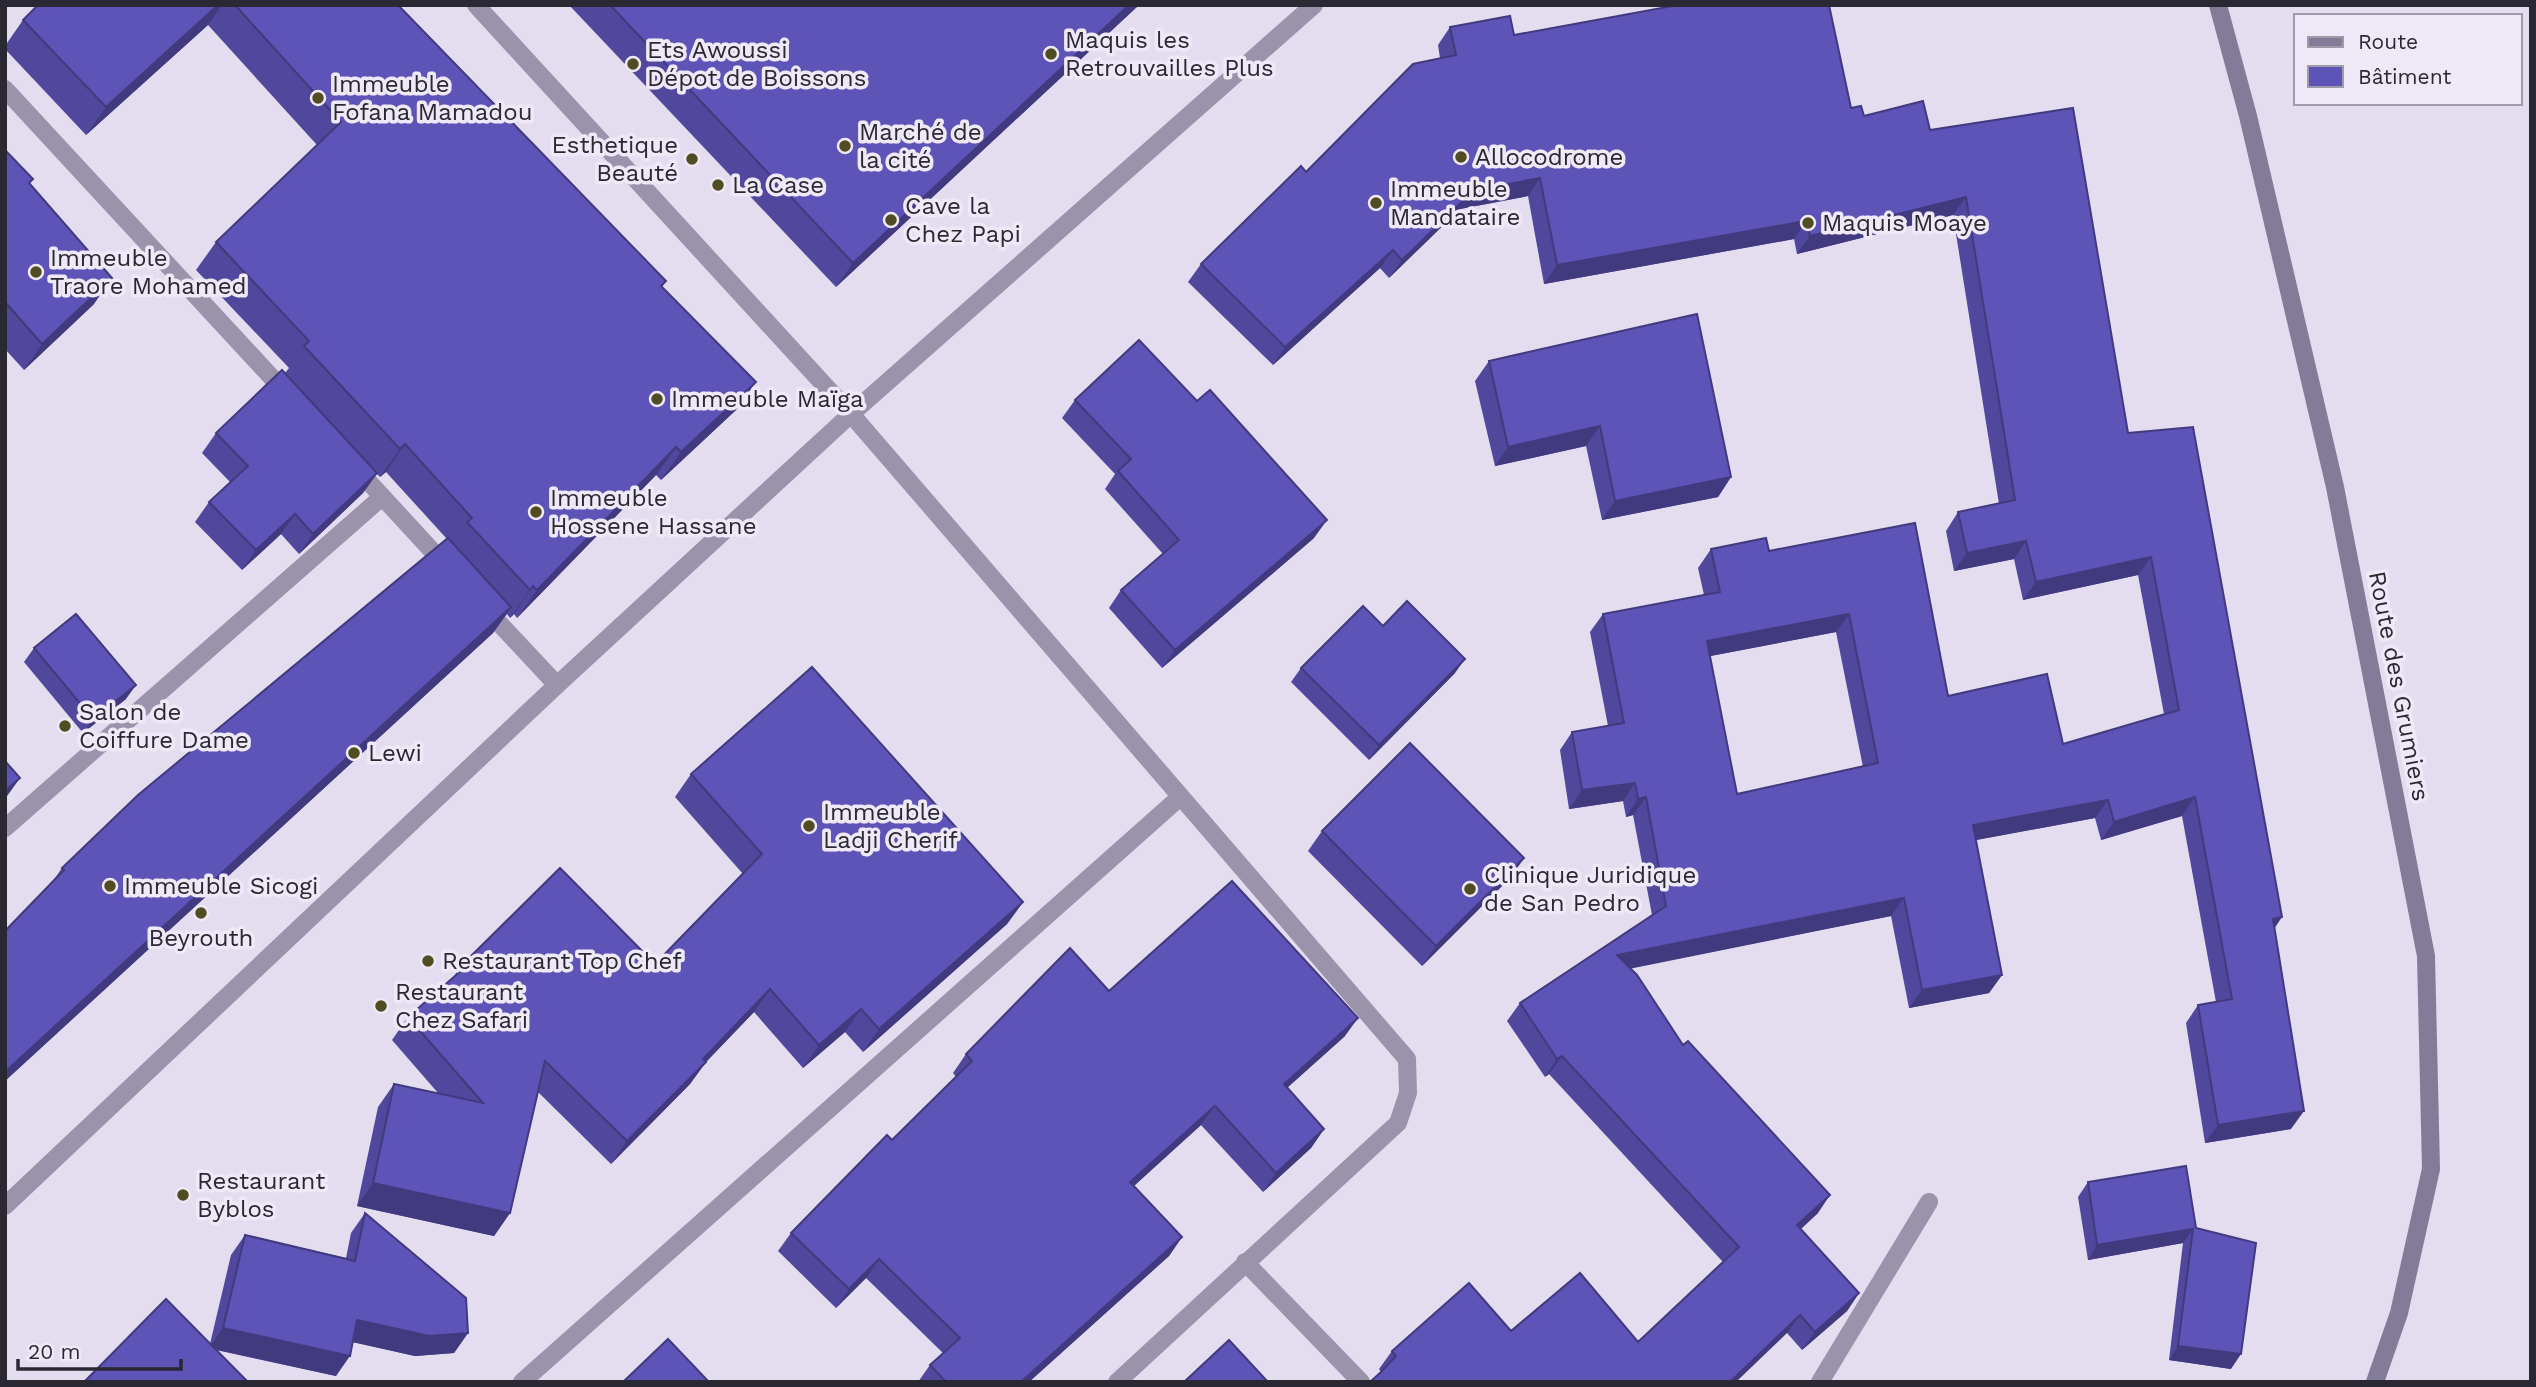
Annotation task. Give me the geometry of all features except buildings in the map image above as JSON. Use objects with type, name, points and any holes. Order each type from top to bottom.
[{"type":"main road","name":"Route des Grumiers","points":[[2218,5],[2248,116],[2335,487],[2426,956],[2431,1169],[2399,1312],[2375,1382]]},
{"type":"street","points":[[476,5],[851,414],[1407,1059],[1408,1093],[1398,1124],[1116,1382]]},
{"type":"street","points":[[5,1206],[557,685],[851,414],[1314,5]]},
{"type":"street","points":[[5,89],[297,405]]},
{"type":"street","points":[[344,456],[456,576]]},
{"type":"street","points":[[5,828],[382,496]]},
{"type":"street","points":[[474,596],[557,685]]},
{"type":"street","points":[[522,1382],[1180,798]]},
{"type":"street","points":[[1820,1382],[1929,1202]]},
{"type":"street","points":[[1245,1262],[1361,1382]]},
{"type":"place","name":"Maquis les Retrouvailles Plus","points":[[1051,54]]},
{"type":"place","name":"Ets Awoussi Dépot de Boissons","points":[[633,64]]},
{"type":"place","name":"Immeuble Fofana Mamadou","points":[[318,98]]},
{"type":"place","name":"Marché de la cité","points":[[845,146]]},
{"type":"place","name":"Allocodrome","points":[[1461,157]]},
{"type":"place","name":"Esthetique Beauté","points":[[692,159]]},
{"type":"place","name":"La Case","points":[[718,185]]},
{"type":"place","name":"Immeuble Mandataire","points":[[1376,203]]},
{"type":"place","name":"Cave la Chez Papi","points":[[891,220]]},
{"type":"place","name":"Maquis Moaye","points":[[1808,223]]},
{"type":"place","name":"Immeuble Traore Mohamed","points":[[36,272]]},
{"type":"place","name":"Immeuble Maïga","points":[[657,399]]},
{"type":"place","name":"Immeuble Hossene Hassane","points":[[536,512]]},
{"type":"place","name":"Salon de Coiffure Dame","points":[[65,726]]},
{"type":"place","name":"Lewi","points":[[354,753]]},
{"type":"place","name":"Immeuble Ladji Cherif","points":[[809,826]]},
{"type":"place","name":"Immeuble Sicogi","points":[[110,886]]},
{"type":"place","name":"Clinique Juridique de San Pedro","points":[[1470,889]]},
{"type":"place","name":"Beyrouth","points":[[201,913]]},
{"type":"place","name":"Restaurant Top Chef","points":[[428,961]]},
{"type":"place","name":"Restaurant Chez Safari","points":[[381,1006]]},
{"type":"place","name":"Restaurant Byblos","points":[[183,1195]]}]
